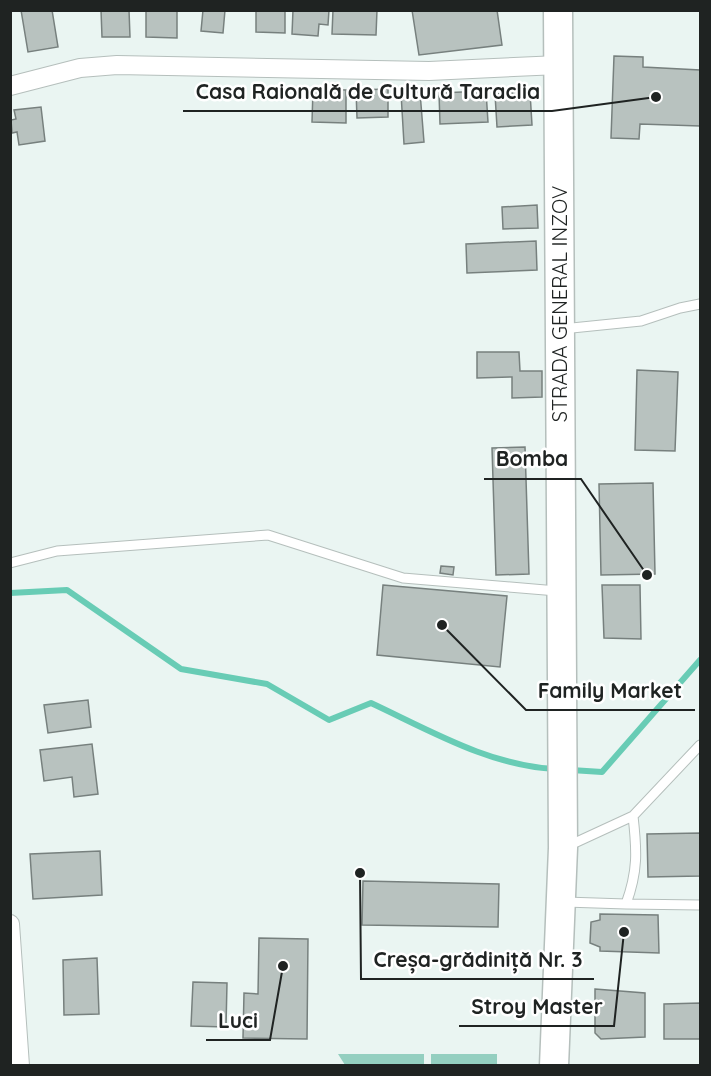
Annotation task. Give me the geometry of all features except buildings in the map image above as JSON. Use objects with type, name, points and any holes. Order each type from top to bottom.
[{"type":"main road","name":"STRADA GENERAL INZOV","points":[[554,1065],[563,848],[558,10]]},
{"type":"street","points":[[10,86],[80,68],[117,65],[429,71],[559,65]]},
{"type":"street","points":[[10,924],[20,1065]]},
{"type":"lane","points":[[560,329],[641,321],[700,304]]},
{"type":"lane","points":[[10,563],[57,551],[268,535],[403,578],[560,591]]},
{"type":"lane","points":[[563,848],[633,816],[700,745]]},
{"type":"lane","points":[[626,904],[635,879],[637,854],[633,816]]},
{"type":"lane","points":[[562,902],[700,905]]},
{"type":"green space","points":[[338,1054],[424,1054],[424,1065],[345,1065]]},
{"type":"green space","points":[[431,1054],[497,1054],[497,1065],[431,1065]]},
{"type":"waterway","points":[[10,593],[67,590],[181,669],[267,684],[329,720],[371,703],[484,754],[507,761],[555,769]]},
{"type":"waterway","points":[[571,770],[602,772],[700,660]]},
{"type":"place","name":"Casa Raională de Cultură Taraclia","points":[[656,97]]},
{"type":"place","name":"Bomba","points":[[647,575]]},
{"type":"place","name":"Family Market","points":[[442,625]]},
{"type":"place","name":"Creșa-grădiniță Nr. 3","points":[[360,873]]},
{"type":"place","name":"Stroy Master","points":[[624,932]]},
{"type":"place","name":"Luci","points":[[283,966]]}]
